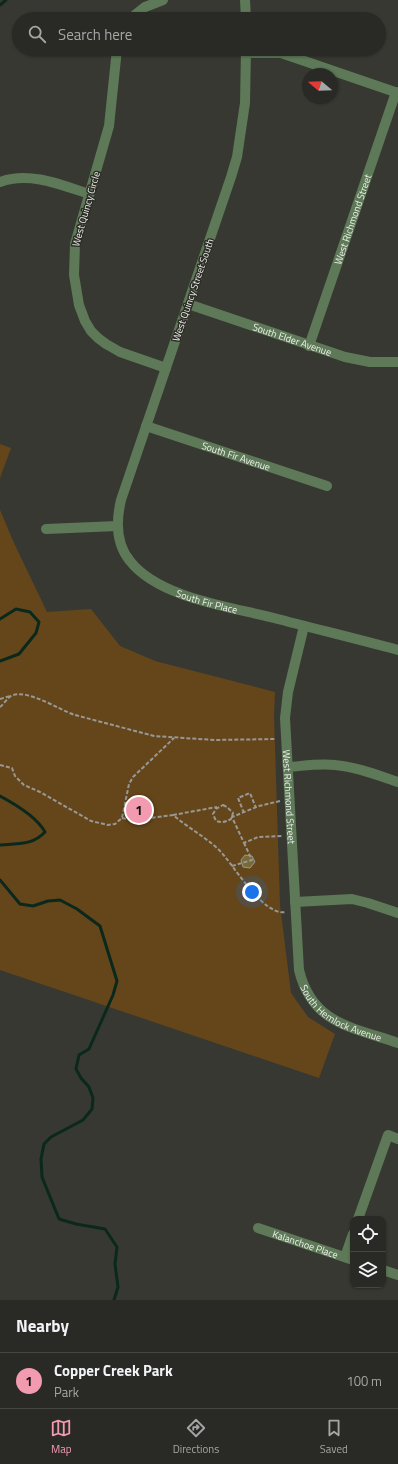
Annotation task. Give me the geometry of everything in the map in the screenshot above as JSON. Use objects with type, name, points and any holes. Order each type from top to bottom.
[{"type":"street","points":[[138,12],[145,6],[163,0]]},
{"type":"street","points":[[245,0],[246,12]]},
{"type":"street","name":"West Quincy Circle","points":[[116,56],[109,126],[78,231],[74,256],[74,276],[79,305],[85,321],[91,331],[106,344],[120,352],[166,368]]},
{"type":"street","name":"West Quincy Street South","points":[[117,526],[121,500],[237,158],[245,103],[246,56]]},
{"type":"street","points":[[287,56],[397,93]]},
{"type":"street","name":"West Richmond Street","points":[[309,346],[397,93]]},
{"type":"street","points":[[0,182],[16,178],[38,179],[89,194]]},
{"type":"street","name":"South Elder Avenue","points":[[188,304],[309,346],[358,360],[398,362]]},
{"type":"street","name":"South Fir Avenue","points":[[146,426],[327,486]]},
{"type":"street","points":[[46,529],[117,526]]},
{"type":"street","name":"South Fir Place","points":[[117,526],[119,538],[129,560],[147,577],[158,584],[190,597],[398,650]]},
{"type":"street","name":"West Richmond Street","points":[[299,970],[286,705],[304,626]]},
{"type":"street","points":[[288,767],[321,764],[340,766],[362,770],[398,782]]},
{"type":"street","points":[[295,902],[340,899],[359,900],[398,913]]},
{"type":"street","name":"South Hemlock Avenue","points":[[299,970],[312,1002],[325,1014],[344,1025],[398,1043]]},
{"type":"street","points":[[359,1216],[388,1135],[398,1139]]},
{"type":"street","name":"Kalanchoe Place","points":[[258,1228],[349,1259]]},
{"type":"street","points":[[386,1271],[398,1275]]},
{"type":"path","points":[[0,699],[17,695],[29,696],[40,699],[64,712],[154,736],[214,740],[276,738]]},
{"type":"path","points":[[0,707],[10,696]]},
{"type":"path","points":[[0,765],[12,768],[15,776],[24,786],[40,792],[91,821],[108,825],[115,824],[122,818],[129,784],[133,777],[175,738]]},
{"type":"path","points":[[244,813],[238,798],[250,793],[256,808]]},
{"type":"path","points":[[218,807],[213,814],[216,821],[224,823],[232,817],[280,801]]},
{"type":"path","points":[[122,818],[133,820],[173,815],[226,805],[233,813],[232,817],[252,860],[232,866]]},
{"type":"path","points":[[173,815],[218,849],[264,904],[277,912],[286,912]]},
{"type":"path","points":[[244,844],[258,837],[282,836]]},
{"type":"shaded area","points":[[0,444],[11,448],[0,478]]},
{"type":"shaded area","points":[[0,510],[47,612],[91,609],[120,646],[155,661],[275,692],[274,715],[280,905],[291,993],[308,1017],[335,1034],[319,1078],[0,970]]},
{"type":"building","points":[[245,855],[252,856],[255,862],[250,868],[243,867],[241,860]]},
{"type":"waterway","points":[[0,5],[6,0]]},
{"type":"waterway","points":[[0,619],[16,609],[30,612],[39,622],[36,633],[19,654],[0,661]]},
{"type":"waterway","points":[[0,796],[31,816],[37,821],[45,832],[30,842],[0,845]]},
{"type":"waterway","points":[[0,880],[20,904],[33,906],[48,901],[60,900],[77,909],[100,926],[117,981],[113,995],[89,1049],[79,1055],[76,1069],[81,1078],[89,1087],[93,1098],[92,1109],[83,1120],[51,1137],[44,1144],[41,1159],[42,1177],[59,1219],[76,1224],[105,1229],[117,1247],[115,1264],[118,1287],[114,1300]]},
{"type":"place","name":"Copper Creek Park","points":[[139,810]]}]
